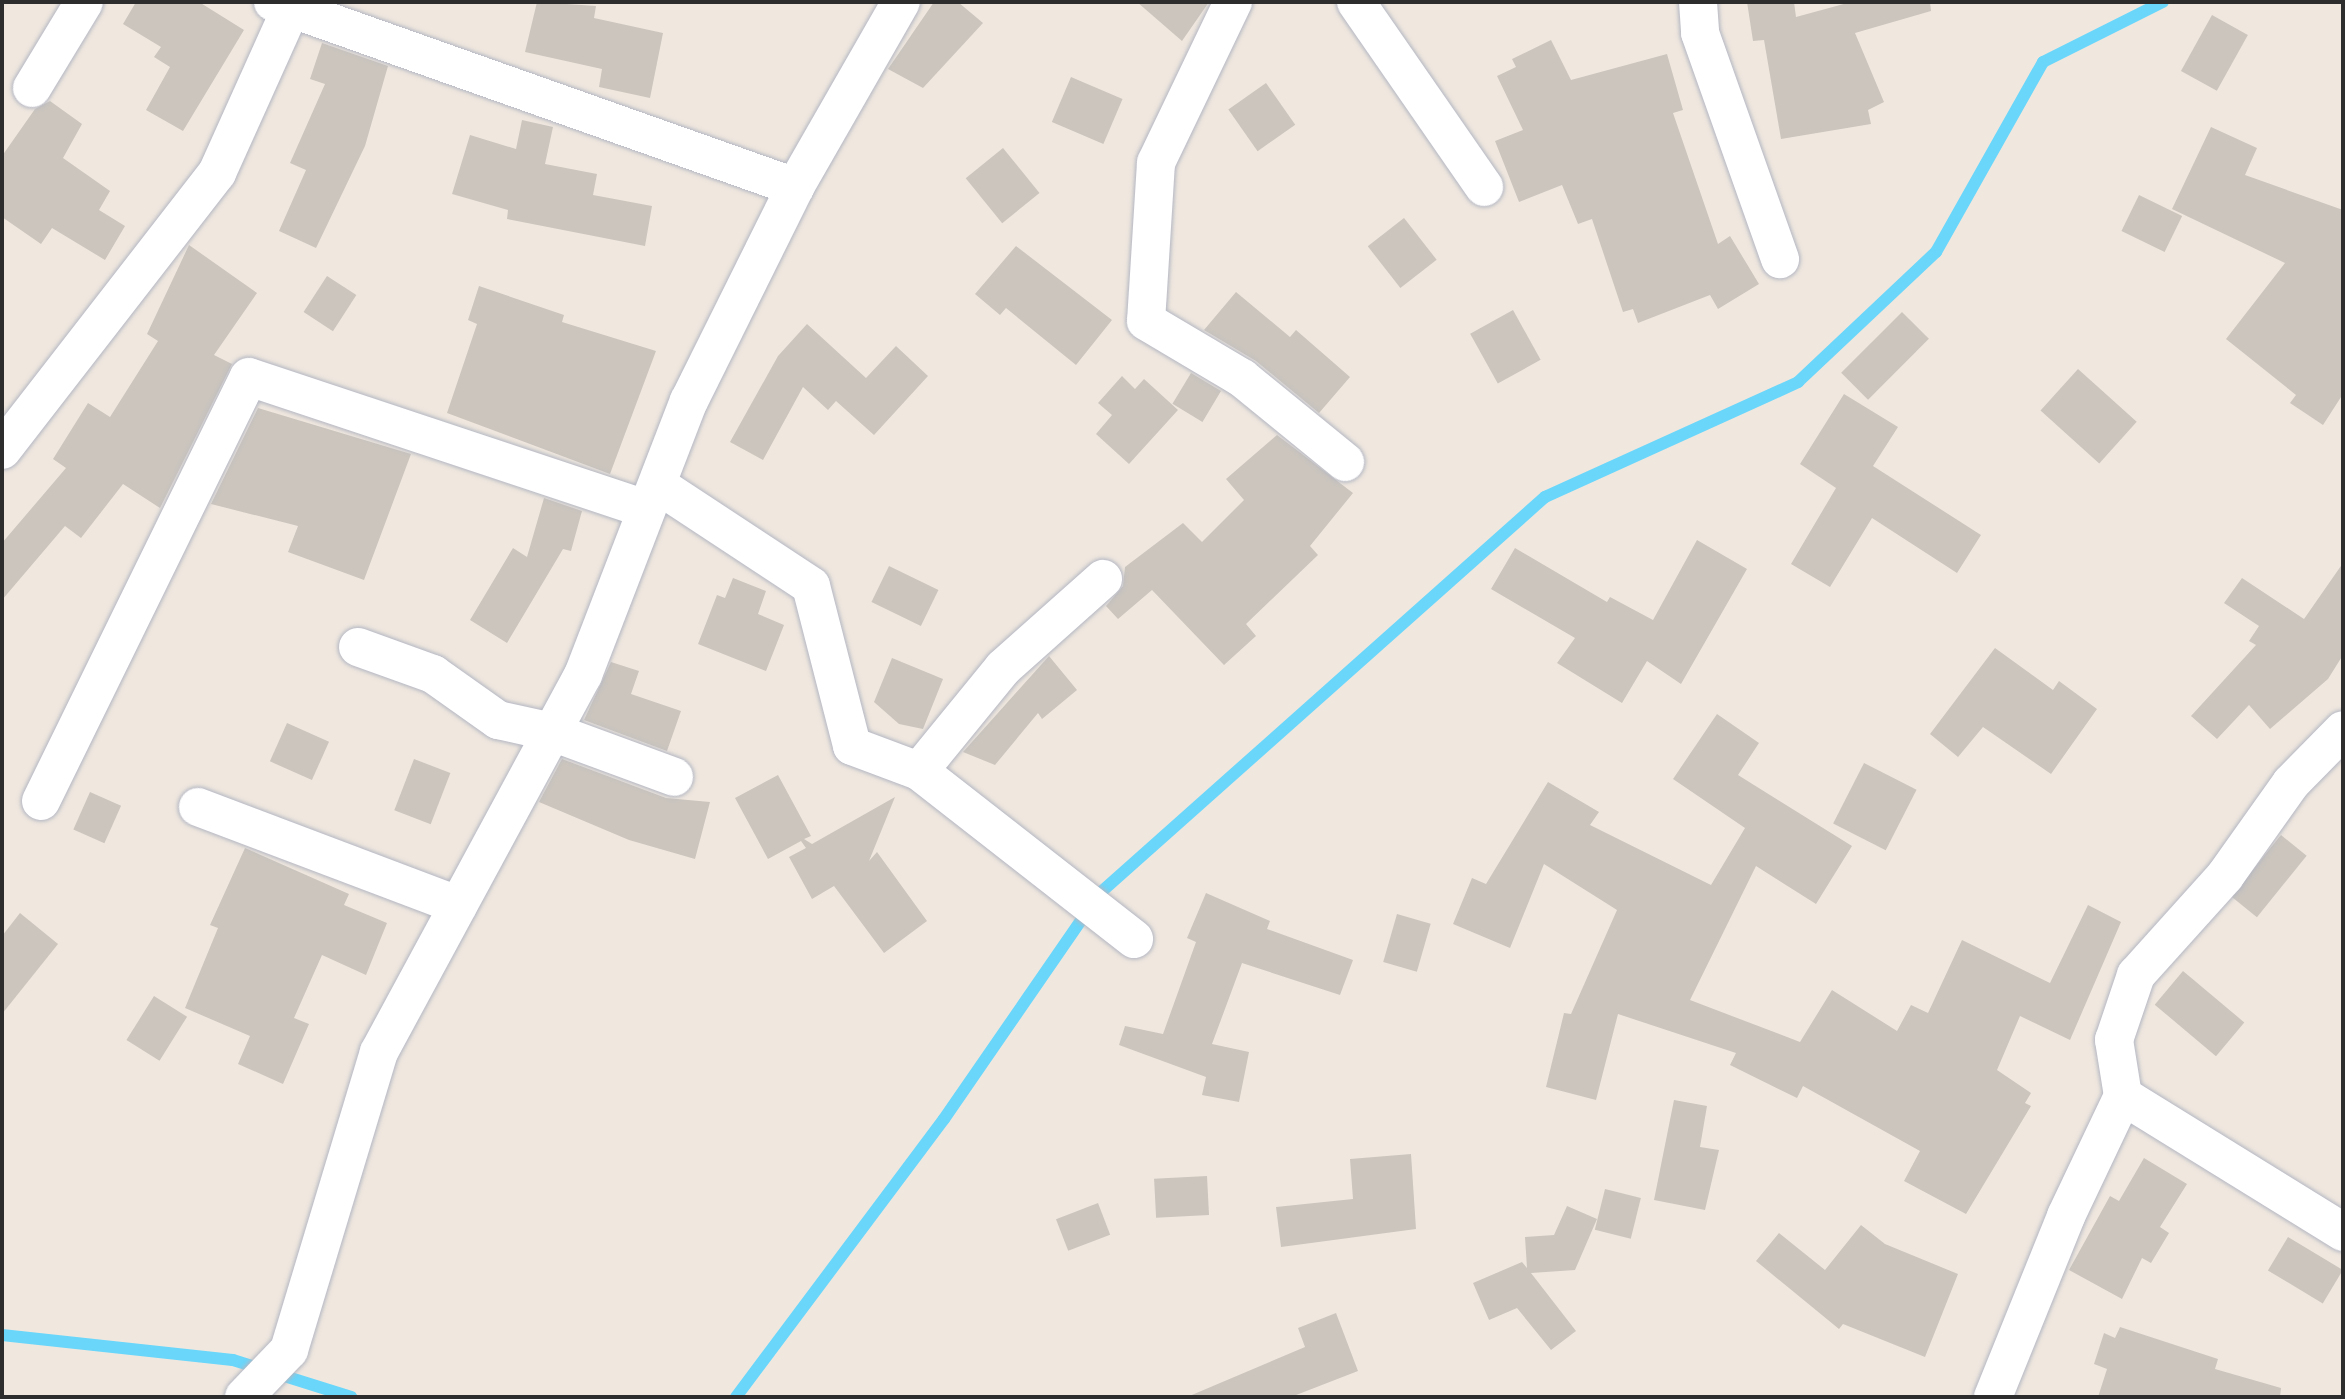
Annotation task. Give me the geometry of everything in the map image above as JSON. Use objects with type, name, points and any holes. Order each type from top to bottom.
[{"type":"street","points":[[32,88],[84,2]]},
{"type":"street","points":[[244,1397],[289,1350],[379,1052],[583,675],[689,401],[795,187],[901,2]]},
{"type":"street","points":[[1233,2],[1156,163],[1146,321],[1242,378],[1345,462]]},
{"type":"street","points":[[1356,2],[1484,187]]},
{"type":"street","points":[[1698,2],[1700,33],[1780,259]]},
{"type":"street","points":[[2,450],[217,173],[286,4],[795,187]]},
{"type":"street","points":[[41,801],[249,377],[650,497],[811,586],[852,746],[919,771],[1134,939]]},
{"type":"street","points":[[919,771],[1003,668],[1103,579]]},
{"type":"street","points":[[358,647],[432,674],[498,720],[552,732],[674,778]]},
{"type":"street","points":[[1993,1397],[2066,1216],[2123,1096],[2114,1040],[2136,975],[2225,876],[2291,783],[2343,730]]},
{"type":"street","points":[[198,807],[457,905]]},
{"type":"street","points":[[2123,1096],[2343,1232]]},
{"type":"building","points":[[136,2],[199,2],[244,30],[183,131],[146,110],[170,67],[154,57],[161,47],[123,24]]},
{"type":"building","points":[[537,2],[596,6],[594,18],[663,33],[650,98],[599,87],[602,69],[525,52]]},
{"type":"building","points":[[934,2],[958,2],[983,23],[923,88],[888,69]]},
{"type":"building","points":[[1137,2],[1209,2],[1182,41]]},
{"type":"building","points":[[1747,2],[1794,2],[1796,17],[1851,2],[1930,2],[1931,11],[1855,33],[1884,102],[1868,110],[1871,124],[1781,139],[1764,40],[1753,41]]},
{"type":"building","points":[[2212,15],[2248,35],[2217,91],[2181,71]]},
{"type":"building","points":[[1551,40],[1571,80],[1667,54],[1683,110],[1673,113],[1718,244],[1730,236],[1759,284],[1718,309],[1710,295],[1638,323],[1633,309],[1623,312],[1592,219],[1578,224],[1562,185],[1519,202],[1495,141],[1523,130],[1497,76],[1516,67],[1512,59]]},
{"type":"building","points":[[322,43],[388,66],[365,146],[316,248],[279,231],[306,170],[290,163],[325,84],[310,79]]},
{"type":"building","points":[[1071,77],[1123,99],[1103,144],[1052,122]]},
{"type":"building","points":[[1266,83],[1295,125],[1258,151],[1228,109]]},
{"type":"building","points":[[50,101],[82,124],[63,158],[110,191],[99,210],[125,226],[105,260],[52,228],[41,244],[2,217],[2,156],[35,109]]},
{"type":"building","points":[[522,120],[553,127],[545,164],[597,174],[593,195],[652,206],[645,246],[507,219],[508,210],[452,194],[470,135],[516,149]]},
{"type":"building","points":[[2211,127],[2257,148],[2245,175],[2343,210],[2343,394],[2323,425],[2290,403],[2296,395],[2226,339],[2285,263],[2172,209]]},
{"type":"building","points":[[1003,148],[1040,193],[1002,223],[966,178]]},
{"type":"building","points":[[2139,195],[2182,216],[2165,252],[2121,231]]},
{"type":"building","points":[[1404,218],[1437,260],[1400,288],[1368,246]]},
{"type":"building","points":[[189,245],[257,293],[214,355],[232,364],[160,508],[123,484],[81,538],[65,526],[2,600],[2,543],[66,468],[53,459],[88,403],[110,417],[158,341],[147,334]]},
{"type":"building","points":[[1016,246],[1112,320],[1076,365],[1006,308],[1000,315],[975,294]]},
{"type":"building","points":[[327,276],[356,295],[333,331],[304,312]]},
{"type":"building","points":[[479,286],[564,315],[562,322],[656,351],[610,474],[447,413],[477,324],[468,320]]},
{"type":"building","points":[[1236,292],[1290,337],[1296,330],[1350,377],[1319,413],[1256,361],[1204,330]]},
{"type":"building","points":[[1513,310],[1541,360],[1498,384],[1470,334]]},
{"type":"building","points":[[1902,312],[1929,339],[1868,400],[1841,373]]},
{"type":"building","points":[[807,324],[866,378],[896,346],[928,376],[874,435],[836,401],[828,410],[803,387],[763,460],[730,442],[778,356]]},
{"type":"building","points":[[2078,369],[2137,422],[2099,463],[2041,411]]},
{"type":"building","points":[[1191,373],[1221,391],[1202,422],[1172,404]]},
{"type":"building","points":[[1122,376],[1135,389],[1144,379],[1178,410],[1129,464],[1096,434],[1112,415],[1098,403]]},
{"type":"building","points":[[1844,394],[1898,427],[1873,466],[1981,535],[1957,573],[1872,518],[1830,587],[1791,564],[1836,488],[1800,464]]},
{"type":"building","points":[[258,408],[411,454],[364,580],[288,552],[298,526],[211,504]]},
{"type":"building","points":[[1277,435],[1353,493],[1310,546],[1318,555],[1246,624],[1256,636],[1224,665],[1152,590],[1118,619],[1106,606],[1123,586],[1125,567],[1183,523],[1202,542],[1244,500],[1226,479]]},
{"type":"building","points":[[544,498],[582,511],[571,551],[563,549],[507,643],[470,620],[513,548],[527,557]]},
{"type":"building","points":[[1697,540],[1747,569],[1681,684],[1647,661],[1622,703],[1557,663],[1575,638],[1491,589],[1515,548],[1607,602],[1610,597],[1653,620]]},
{"type":"building","points":[[2343,563],[2343,655],[2328,679],[2270,729],[2249,705],[2217,739],[2191,716],[2256,645],[2249,641],[2259,626],[2224,603],[2242,578],[2304,619]]},
{"type":"building","points":[[889,566],[938,590],[921,626],[871,602]]},
{"type":"building","points":[[733,578],[766,591],[758,614],[784,625],[766,671],[698,644],[717,595],[725,598]]},
{"type":"building","points":[[1995,648],[2053,690],[2059,681],[2097,709],[2051,774],[1983,727],[1958,757],[1930,734]]},
{"type":"building","points":[[1049,656],[1077,690],[1042,719],[1038,713],[995,765],[963,752]]},
{"type":"building","points":[[892,658],[943,679],[923,729],[899,724],[874,702]]},
{"type":"building","points":[[611,662],[639,671],[631,694],[681,711],[667,751],[584,720]]},
{"type":"building","points":[[1717,714],[1759,743],[1738,775],[1852,846],[1816,904],[1756,866],[1690,1000],[1800,1042],[1832,990],[1897,1031],[1911,1005],[1928,1013],[1962,940],[2050,983],[2088,905],[2121,922],[2070,1040],[2020,1016],[1997,1070],[2031,1093],[2025,1103],[2031,1106],[1966,1214],[1904,1181],[1920,1151],[1803,1086],[1797,1098],[1730,1065],[1736,1053],[1618,1014],[1596,1100],[1546,1087],[1564,1013],[1571,1014],[1617,910],[1544,864],[1510,948],[1453,924],[1472,878],[1486,884],[1548,782],[1599,812],[1590,825],[1711,885],[1745,828],[1673,779]]},
{"type":"building","points":[[287,723],[329,742],[312,780],[270,761]]},
{"type":"building","points":[[414,759],[450,773],[431,824],[394,810]]},
{"type":"building","points":[[562,759],[666,798],[710,802],[695,859],[629,840],[539,802]]},
{"type":"building","points":[[1864,763],[1917,790],[1886,850],[1833,824]]},
{"type":"building","points":[[778,775],[811,836],[804,839],[812,844],[895,797],[869,861],[877,852],[927,921],[884,953],[834,886],[812,899],[789,857],[806,848],[801,841],[768,859],[735,798]]},
{"type":"building","points":[[90,792],[121,806],[104,843],[73,829]]},
{"type":"building","points":[[2281,835],[2307,856],[2257,917],[2231,896]]},
{"type":"building","points":[[245,848],[349,894],[344,905],[387,923],[366,975],[322,955],[294,1018],[309,1024],[283,1084],[238,1064],[250,1036],[185,1008],[218,928],[210,925]]},
{"type":"building","points":[[1206,893],[1270,921],[1267,929],[1353,960],[1340,995],[1242,963],[1212,1044],[1249,1052],[1239,1102],[1202,1095],[1206,1077],[1119,1045],[1125,1026],[1163,1034],[1196,942],[1187,938]]},
{"type":"building","points":[[20,913],[58,944],[2,1014],[2,936]]},
{"type":"building","points":[[1397,914],[1431,924],[1417,972],[1383,962]]},
{"type":"building","points":[[2183,971],[2244,1022],[2216,1056],[2155,1005]]},
{"type":"building","points":[[154,996],[187,1017],[160,1061],[126,1040]]},
{"type":"building","points":[[1674,1100],[1707,1106],[1700,1147],[1719,1150],[1705,1210],[1654,1200]]},
{"type":"building","points":[[1411,1154],[1416,1229],[1281,1247],[1276,1207],[1353,1199],[1350,1159]]},
{"type":"building","points":[[2144,1158],[2187,1184],[2160,1227],[2169,1233],[2151,1263],[2142,1258],[2122,1299],[2069,1270],[2110,1196],[2119,1201]]},
{"type":"building","points":[[1207,1176],[1209,1215],[1156,1218],[1154,1179]]},
{"type":"building","points":[[1605,1189],[1641,1198],[1631,1239],[1595,1230]]},
{"type":"building","points":[[1098,1203],[1110,1235],[1068,1251],[1056,1219]]},
{"type":"building","points":[[1567,1206],[1597,1219],[1575,1270],[1531,1273],[1576,1331],[1551,1350],[1517,1308],[1489,1320],[1473,1283],[1522,1262],[1527,1268],[1525,1237],[1554,1235]]},
{"type":"building","points":[[1861,1225],[1885,1244],[1958,1274],[1925,1357],[1843,1324],[1839,1329],[1756,1261],[1779,1233],[1825,1270]]},
{"type":"building","points":[[2288,1237],[2343,1270],[2323,1303],[2268,1270]]},
{"type":"building","points":[[1336,1313],[1358,1371],[1291,1397],[1187,1397],[1305,1347],[1298,1328]]},
{"type":"building","points":[[2120,1327],[2218,1359],[2215,1369],[2281,1388],[2280,1397],[2098,1397],[2107,1369],[2094,1364],[2104,1333],[2115,1338]]},
{"type":"waterway","points":[[736,1397],[944,1119],[1100,893],[1545,497],[1798,382],[1936,252],[2043,62],[2163,2]]},
{"type":"waterway","points":[[2,1335],[233,1360],[351,1397]]}]
